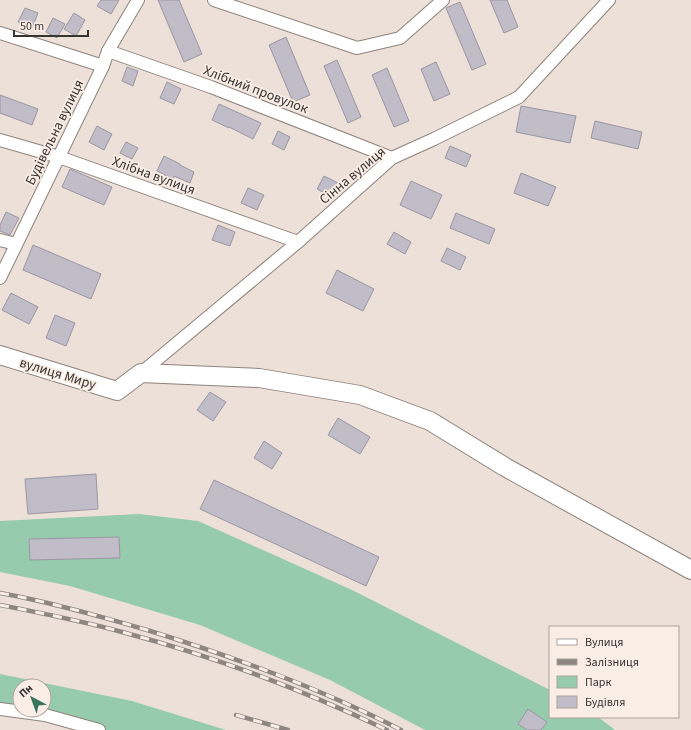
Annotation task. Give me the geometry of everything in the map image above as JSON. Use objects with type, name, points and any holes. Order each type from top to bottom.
[{"type":"main road","name":"вулиця Миру","points":[[0,355],[117,390],[140,373]]},
{"type":"main road","points":[[140,373],[258,378],[360,395],[430,421],[505,466],[691,570]]},
{"type":"street","name":"Будівельна вулиця","points":[[0,278],[103,66],[108,51],[138,0]]},
{"type":"street","points":[[214,0],[357,48],[400,38],[443,0]]},
{"type":"street","name":"Сінна вулиця","points":[[140,373],[298,242],[392,158],[519,97],[609,0]]},
{"type":"street","points":[[0,33],[103,66]]},
{"type":"street","name":"Хлібний провулок","points":[[108,51],[211,87],[392,158]]},
{"type":"street","name":"Хлібна вулиця","points":[[0,140],[59,157],[298,242]]},
{"type":"street","points":[[0,240],[16,244]]},
{"type":"street","points":[[0,709],[46,715],[99,730]]},
{"type":"green space","points":[[139,514],[198,521],[352,590],[549,689],[549,718],[599,718],[615,730],[425,730],[330,680],[200,625],[70,586],[0,572],[0,521]]},
{"type":"green space","points":[[0,674],[20,678],[12,678],[12,712],[0,709]]},
{"type":"green space","points":[[52,685],[132,701],[226,730],[99,730],[42,718],[52,718]]},
{"type":"building","points":[[101,0],[119,0],[111,14],[97,6]]},
{"type":"building","points":[[158,0],[179,0],[202,54],[184,62]]},
{"type":"building","points":[[490,0],[507,0],[518,27],[504,33]]},
{"type":"building","points":[[460,2],[486,64],[472,70],[446,8]]},
{"type":"building","points":[[25,8],[38,13],[32,28],[18,22]]},
{"type":"building","points":[[74,13],[85,20],[76,36],[64,29]]},
{"type":"building","points":[[53,18],[65,24],[57,38],[46,32]]},
{"type":"building","points":[[286,37],[310,95],[293,102],[269,45]]},
{"type":"building","points":[[337,60],[361,117],[348,123],[324,66]]},
{"type":"building","points":[[436,62],[450,94],[434,101],[421,69]]},
{"type":"building","points":[[127,67],[138,71],[133,86],[122,81]]},
{"type":"building","points":[[387,68],[409,121],[394,127],[372,75]]},
{"type":"building","points":[[167,82],[181,89],[174,104],[160,98]]},
{"type":"building","points":[[0,95],[38,109],[32,125],[0,113]]},
{"type":"building","points":[[219,104],[261,123],[253,139],[212,120]]},
{"type":"building","points":[[521,106],[576,116],[570,143],[516,132]]},
{"type":"building","points":[[595,121],[642,132],[638,149],[591,138]]},
{"type":"building","points":[[97,126],[112,134],[104,150],[89,142]]},
{"type":"building","points":[[278,131],[290,137],[284,150],[272,144]]},
{"type":"building","points":[[126,142],[138,148],[132,159],[120,153]]},
{"type":"building","points":[[450,146],[471,155],[466,167],[445,158]]},
{"type":"building","points":[[164,156],[194,172],[190,183],[174,176],[173,179],[157,171]]},
{"type":"building","points":[[70,169],[112,187],[104,205],[62,187]]},
{"type":"building","points":[[521,173],[556,187],[548,206],[514,193]]},
{"type":"building","points":[[324,176],[340,184],[332,197],[317,189]]},
{"type":"building","points":[[411,181],[442,195],[431,219],[400,205]]},
{"type":"building","points":[[248,188],[264,195],[257,210],[241,203]]},
{"type":"building","points":[[6,212],[19,218],[10,235],[0,231],[0,225]]},
{"type":"building","points":[[456,213],[495,229],[489,244],[450,228]]},
{"type":"building","points":[[218,225],[235,232],[230,246],[212,240]]},
{"type":"building","points":[[394,232],[411,242],[405,254],[387,244]]},
{"type":"building","points":[[33,245],[101,274],[91,299],[23,270]]},
{"type":"building","points":[[447,248],[466,257],[460,270],[441,261]]},
{"type":"building","points":[[337,270],[374,289],[363,311],[326,293]]},
{"type":"building","points":[[11,293],[38,307],[29,324],[2,310]]},
{"type":"building","points":[[55,315],[75,323],[66,346],[46,338]]},
{"type":"building","points":[[210,392],[226,402],[213,421],[197,410]]},
{"type":"building","points":[[338,418],[370,437],[360,454],[328,435]]},
{"type":"building","points":[[264,441],[282,453],[272,469],[254,458]]},
{"type":"building","points":[[96,474],[98,509],[28,514],[25,479]]},
{"type":"building","points":[[214,480],[379,557],[366,586],[200,509]]},
{"type":"building","points":[[119,537],[120,558],[30,560],[29,539]]},
{"type":"building","points":[[528,709],[547,722],[541,730],[527,730],[518,724]]},
{"type":"railway","points":[[0,593],[93,615],[147,630],[212,651],[308,687],[339,700],[401,730]]},
{"type":"railway","points":[[0,605],[92,624],[156,641],[289,687],[387,730]]},
{"type":"railway","points":[[236,715],[288,730]]}]
